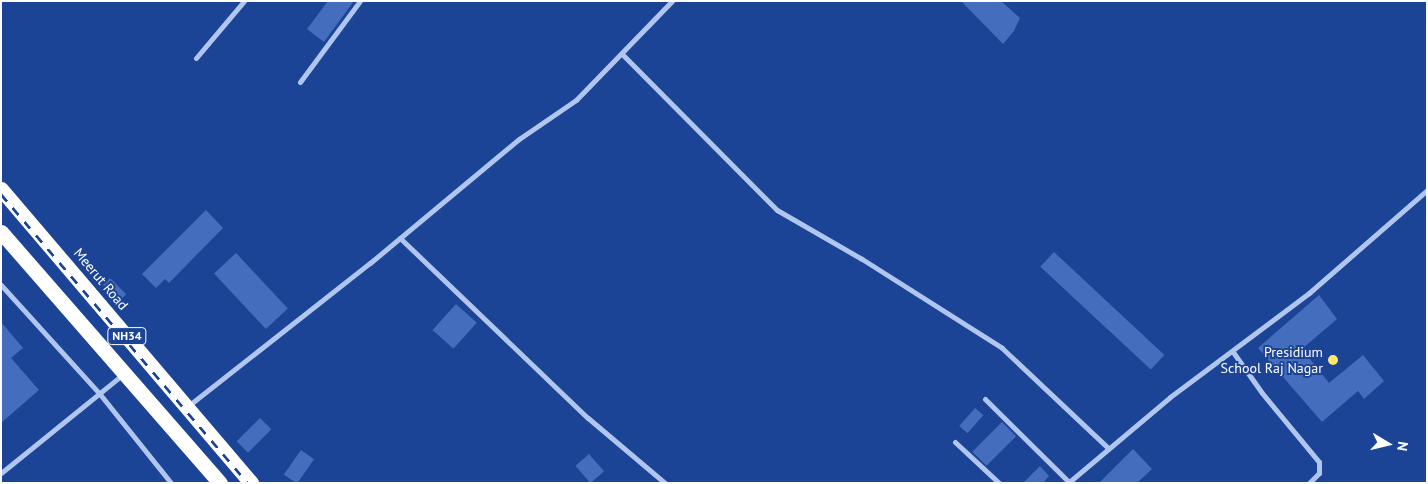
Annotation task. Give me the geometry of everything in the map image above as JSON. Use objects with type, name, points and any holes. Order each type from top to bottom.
[{"type":"highway","name":"Meerut Road","points":[[1,189],[251,483]]},
{"type":"highway","name":"NH34","points":[[1,232],[220,483]]},
{"type":"street","points":[[196,58],[244,1]]},
{"type":"street","points":[[300,82],[360,1]]},
{"type":"street","points":[[187,408],[400,238],[520,139],[576,100],[672,1]]},
{"type":"street","points":[[622,54],[777,210],[862,259],[1002,348],[1108,448]]},
{"type":"street","points":[[985,399],[1068,482],[1170,397],[1233,352],[1309,293],[1427,190]]},
{"type":"street","points":[[400,238],[588,418],[664,483]]},
{"type":"street","points":[[1,285],[99,393],[171,483]]},
{"type":"street","points":[[1233,352],[1262,394],[1319,462],[1319,473],[1309,483]]},
{"type":"street","points":[[1,473],[124,373]]},
{"type":"street","points":[[955,442],[999,483]]},
{"type":"building","points":[[328,1],[354,1],[324,42],[307,29]]},
{"type":"building","points":[[961,1],[1001,1],[1020,18],[1014,31],[1003,44]]},
{"type":"building","points":[[206,210],[223,228],[169,283],[165,279],[156,288],[142,274]]},
{"type":"building","points":[[1054,252],[1164,355],[1151,370],[1040,267]]},
{"type":"building","points":[[236,253],[288,309],[266,329],[214,273]]},
{"type":"building","points":[[110,278],[126,294],[119,301],[103,285]]},
{"type":"building","points":[[1319,295],[1337,319],[1302,349],[1329,383],[1363,355],[1384,381],[1364,399],[1358,391],[1322,422],[1258,348]]},
{"type":"building","points":[[456,304],[477,323],[453,349],[433,330]]},
{"type":"building","points":[[1,322],[23,348],[11,358],[39,390],[1,423]]},
{"type":"building","points":[[975,408],[983,415],[968,433],[959,426]]},
{"type":"building","points":[[260,418],[271,429],[248,453],[237,441]]},
{"type":"building","points":[[1002,422],[1016,436],[986,466],[972,452]]},
{"type":"building","points":[[1133,449],[1152,469],[1137,483],[1099,483]]},
{"type":"building","points":[[301,450],[314,459],[297,483],[284,475]]},
{"type":"building","points":[[589,454],[604,471],[590,483],[575,466]]},
{"type":"building","points":[[1040,466],[1049,476],[1043,483],[1023,483]]},
{"type":"railway","points":[[1,194],[248,483]]},
{"type":"place","name":"Presidium School Raj Nagar","points":[[1333,360]]}]
